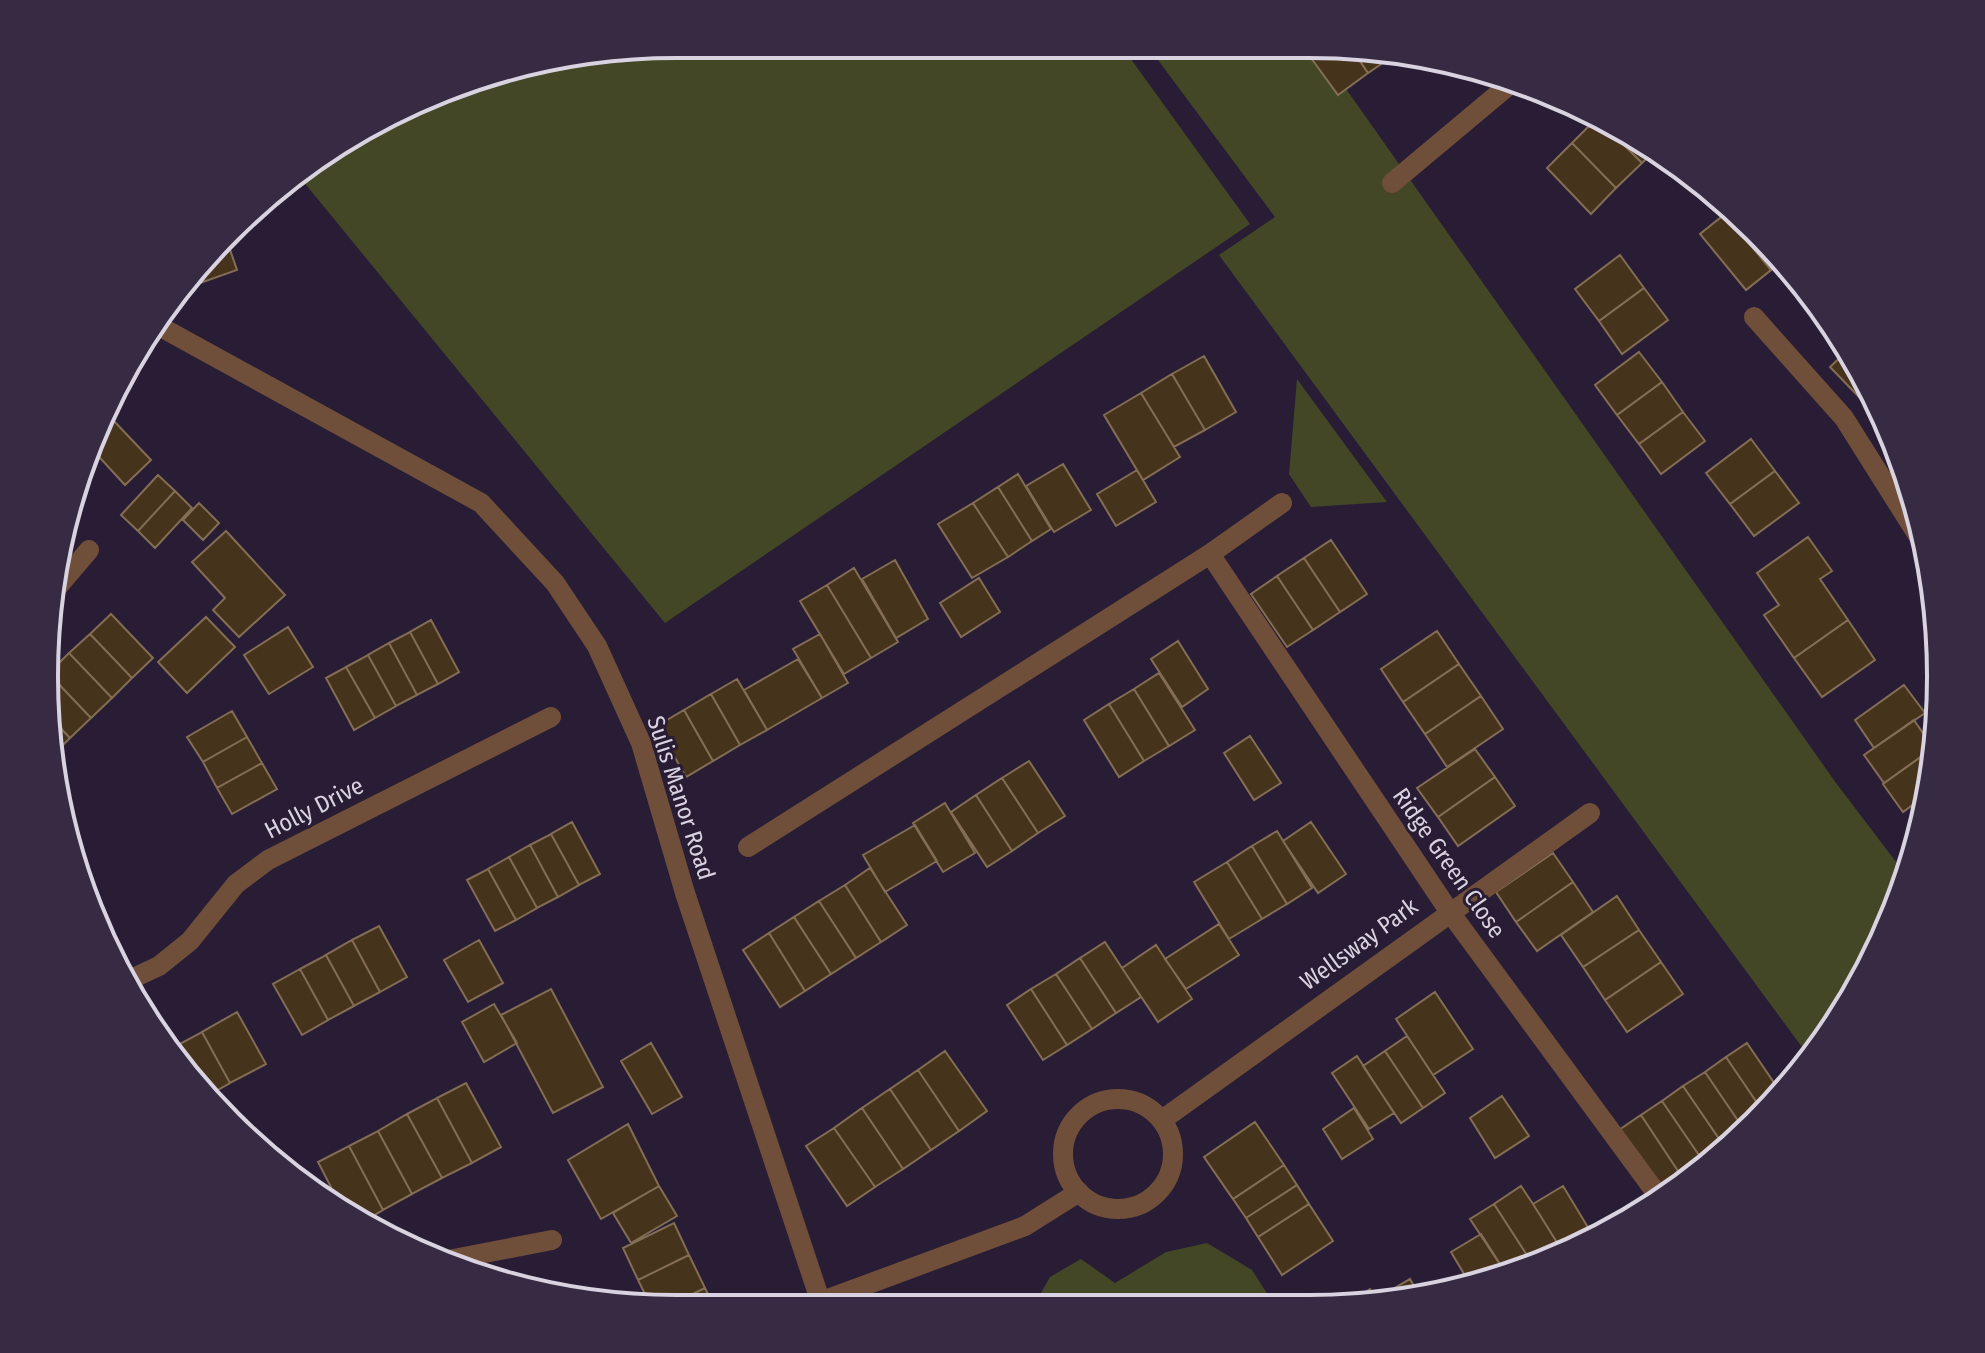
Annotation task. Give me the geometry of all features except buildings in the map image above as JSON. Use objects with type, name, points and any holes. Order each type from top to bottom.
[{"type":"street","points":[[1392,183],[1503,90]]},
{"type":"street","points":[[1754,317],[1844,418],[1906,517]]},
{"type":"street","name":"Sulis Manor Road","points":[[165,329],[481,503],[555,583],[597,646],[641,743],[685,893],[818,1295]]},
{"type":"street","points":[[748,847],[1210,554],[1282,503]]},
{"type":"street","points":[[66,577],[89,550]]},
{"type":"street","name":"Ridge Green Close","points":[[1210,554],[1449,911],[1654,1190]]},
{"type":"street","name":"Holly Drive","points":[[136,977],[159,966],[190,941],[236,884],[268,860],[551,717]]},
{"type":"street","name":"Wellsway Park","points":[[1162,1120],[1449,911],[1590,813]]},
{"type":"street","points":[[1132,1100],[1149,1107],[1162,1120],[1173,1152],[1167,1177],[1153,1196],[1123,1209],[1092,1202],[1068,1178],[1063,1151],[1070,1126],[1081,1112],[1097,1102],[1132,1100]]},
{"type":"street","points":[[850,1295],[1025,1226],[1079,1192]]},
{"type":"street","points":[[464,1257],[552,1240]]},
{"type":"green space","points":[[676,58],[1130,58],[1250,224],[665,623],[304,183],[367,141],[440,105],[516,79],[596,63]]},
{"type":"green space","points":[[1156,58],[1324,58],[1836,783],[1898,864],[1863,950],[1844,986],[1803,1048],[1219,255],[1275,217]]},
{"type":"green space","points":[[1297,379],[1387,502],[1311,507],[1289,474]]},
{"type":"green space","points":[[1207,1243],[1252,1270],[1268,1295],[1040,1295],[1050,1277],[1081,1259],[1115,1283],[1166,1252]]}]
